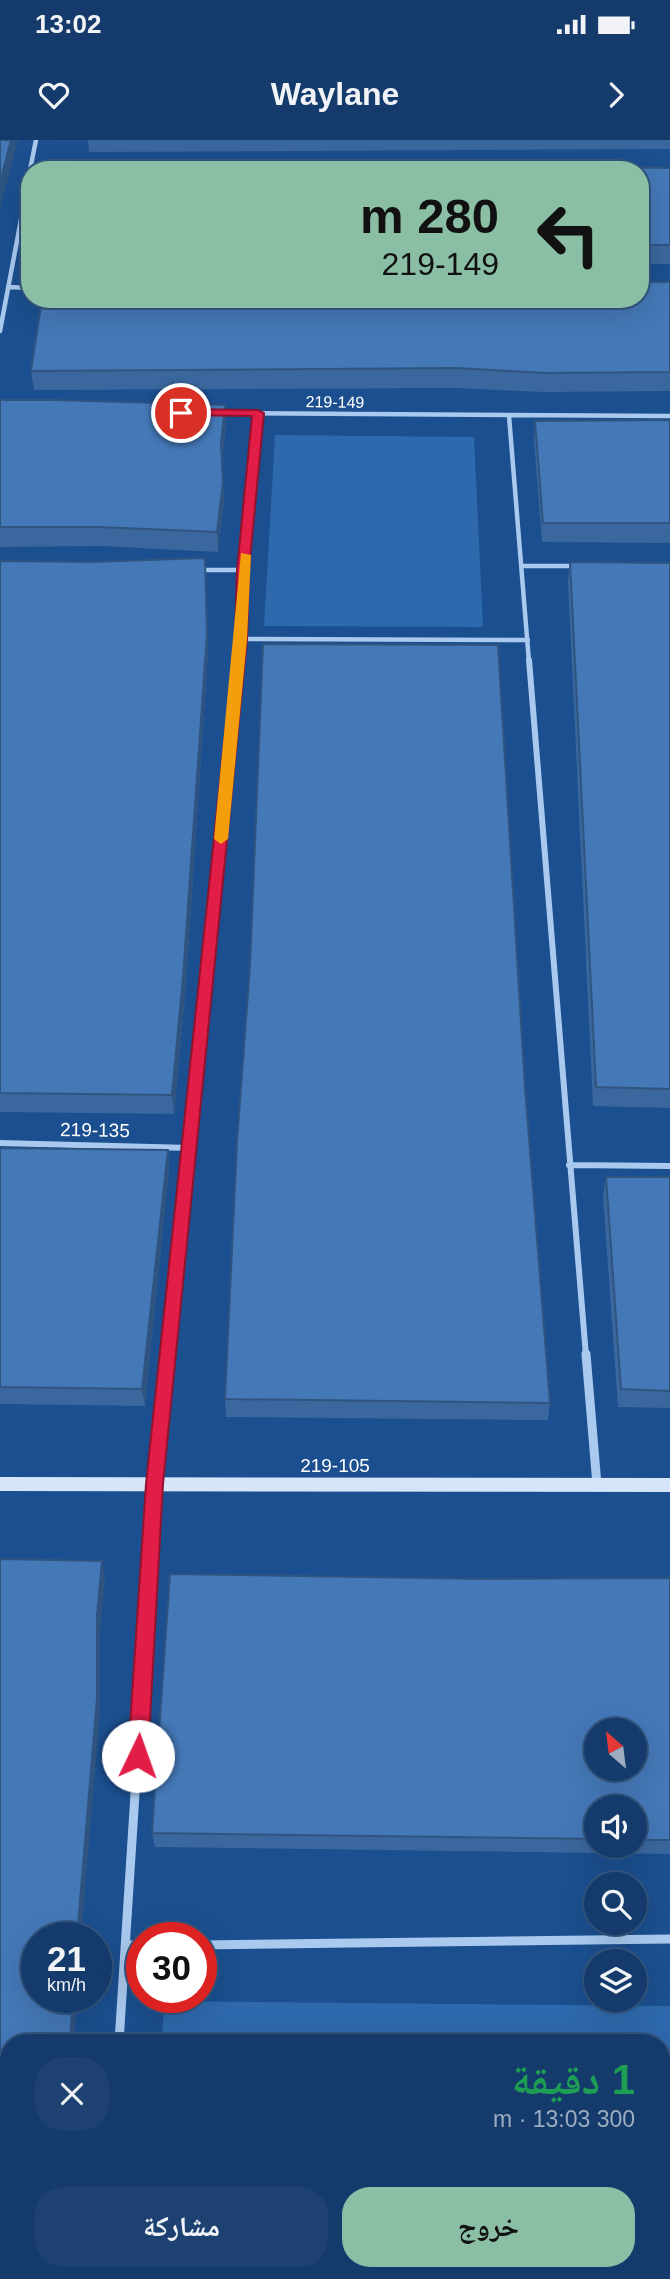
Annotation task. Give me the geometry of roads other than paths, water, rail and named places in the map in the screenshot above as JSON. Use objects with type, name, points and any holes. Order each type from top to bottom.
[{"type":"street","points":[[32,161],[36,140]]},
{"type":"street","points":[[0,331],[21,218]]},
{"type":"street","points":[[8,287],[21,288]]},
{"type":"street","name":"219-149","points":[[204,413],[670,416]]},
{"type":"street","points":[[127,1922],[155,1484],[241,639],[243,570],[258,413]]},
{"type":"street","points":[[509,416],[597,1485]]},
{"type":"street","points":[[522,566],[589,566]]},
{"type":"street","points":[[189,570],[243,570]]},
{"type":"street","points":[[241,639],[528,640]]},
{"type":"street","name":"219-135","points":[[0,1143],[190,1148]]},
{"type":"street","points":[[569,1165],[670,1166]]},
{"type":"street","name":"219-105","points":[[0,1484],[670,1485]]},
{"type":"street","points":[[217,1945],[670,1939]]},
{"type":"street","points":[[120,2034],[126,1945]]}]
